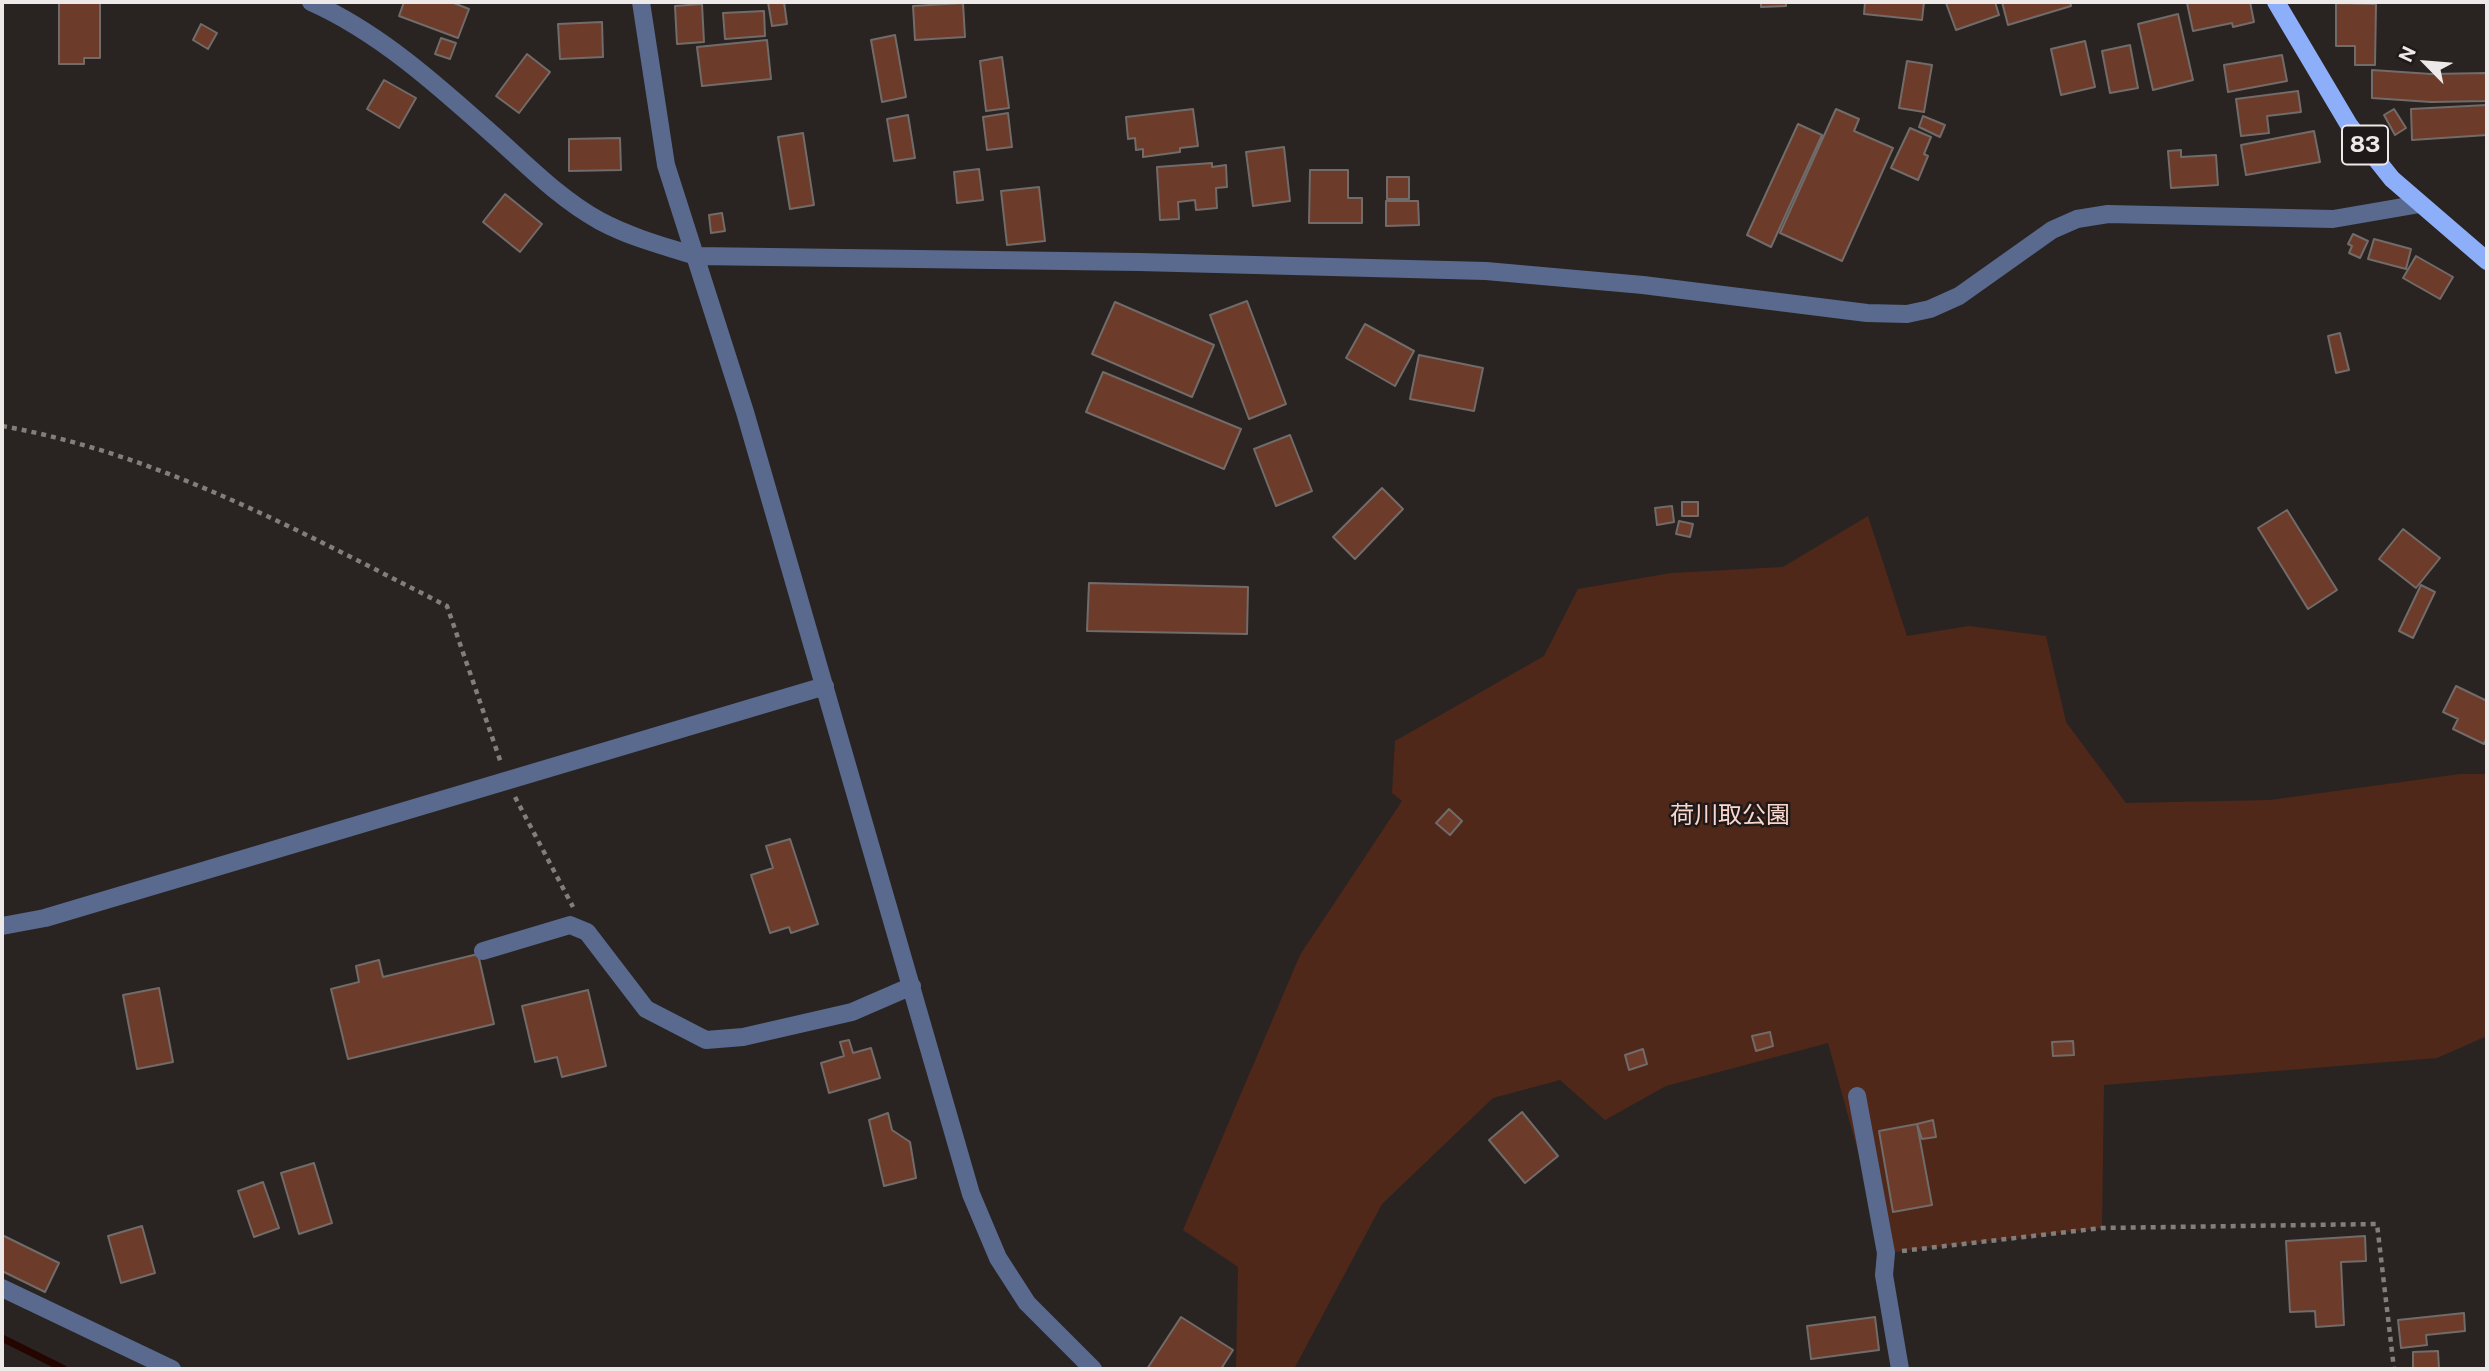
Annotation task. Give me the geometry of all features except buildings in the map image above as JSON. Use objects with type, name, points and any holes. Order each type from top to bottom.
[{"type":"main road","name":"83","points":[[2276,2],[2349,125],[2392,178],[2487,261]]},
{"type":"street","points":[[311,2],[355,26],[428,79],[534,173],[600,220],[632,236],[696,256],[1139,262],[1486,271],[1643,285],[1867,313],[1907,314],[1930,309],[1959,296],[2052,230],[2077,219],[2108,214],[2333,219],[2420,204]]},
{"type":"street","points":[[641,2],[666,166],[745,412],[971,1194],[998,1258],[1027,1303],[1093,1369]]},
{"type":"street","points":[[2,926],[45,918],[825,686]]},
{"type":"street","points":[[483,951],[570,925],[587,932],[646,1009],[706,1040],[743,1037],[840,1015],[912,986]]},
{"type":"street","points":[[1857,1096],[1886,1253],[1884,1275],[1900,1369]]},
{"type":"street","points":[[2,1288],[172,1369]]},
{"type":"path","points":[[2,426],[44,433],[138,464],[258,511],[447,606],[508,780],[587,932]]},
{"type":"path","points":[[1886,1253],[2102,1228],[2377,1224],[2394,1369]]},
{"type":"green space","name":"荷川取公園","points":[[1868,516],[1907,636],[1969,626],[2046,636],[2066,722],[2126,803],[2270,800],[2460,774],[2487,774],[2487,1036],[2437,1058],[2104,1085],[2102,1228],[1886,1253],[1828,1043],[1666,1086],[1605,1120],[1560,1080],[1493,1098],[1382,1204],[1294,1369],[1236,1369],[1238,1267],[1183,1230],[1300,955],[1402,801],[1392,793],[1395,741],[1544,656],[1578,589],[1671,573],[1783,567]]},
{"type":"waterway","points":[[2,1338],[64,1369]]}]
